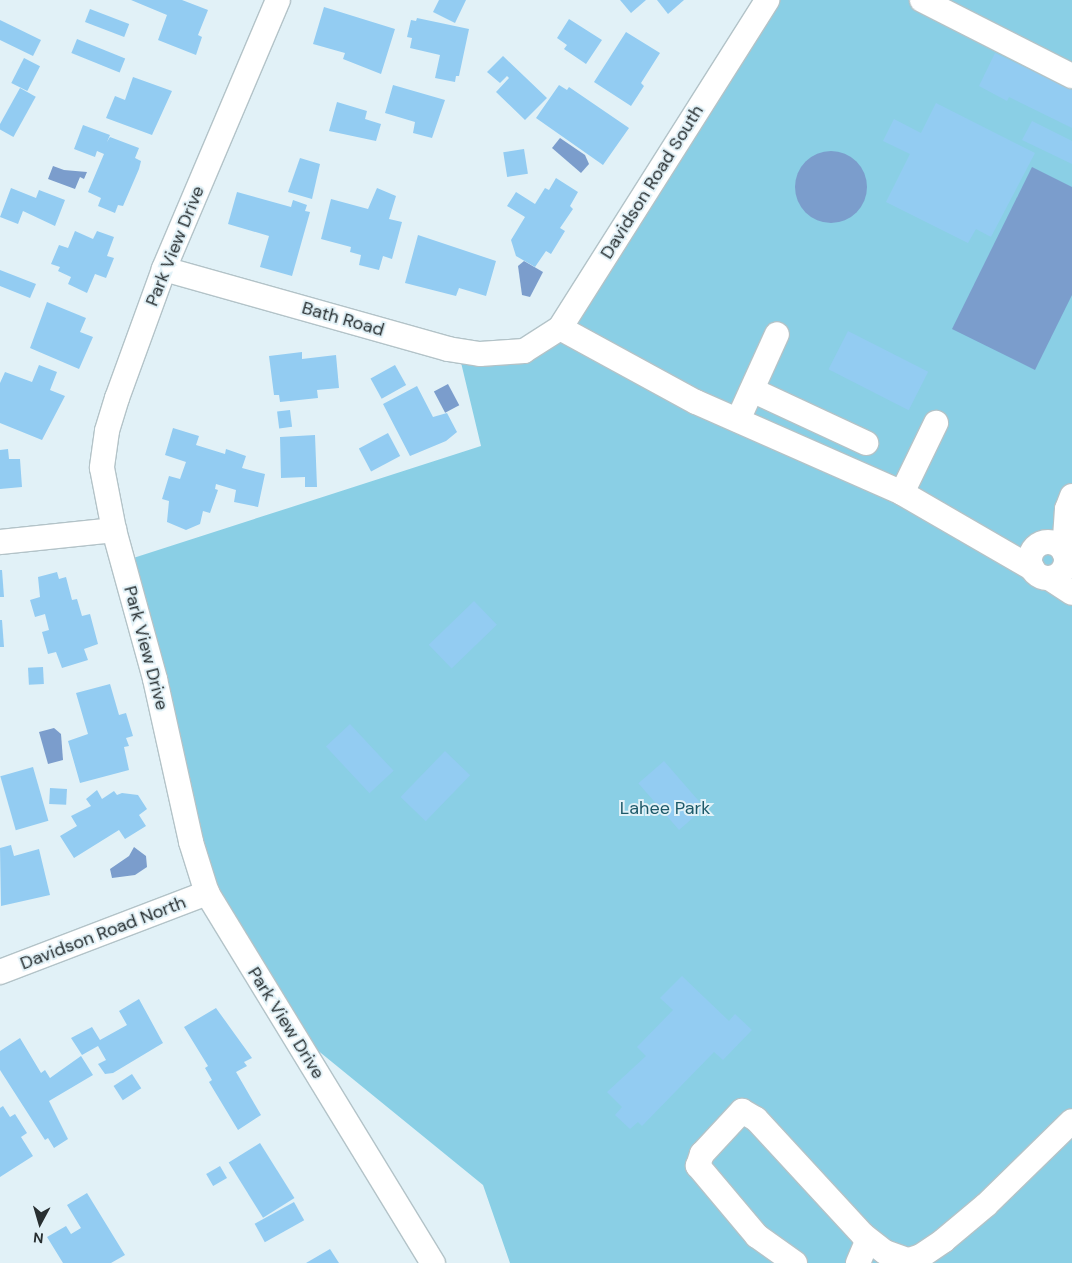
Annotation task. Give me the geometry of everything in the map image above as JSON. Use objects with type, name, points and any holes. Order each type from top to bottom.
[{"type":"street","name":"Park View Drive","points":[[278,0],[164,269],[117,398],[102,452],[104,483],[114,530],[155,679],[191,842],[207,893],[433,1263]]},
{"type":"street","name":"Davidson Road South","points":[[524,350],[560,328],[768,0]]},
{"type":"street","points":[[922,0],[1072,76]]},
{"type":"street","name":"Bath Road","points":[[164,269],[448,349],[480,354],[524,350]]},
{"type":"street","points":[[560,328],[629,368],[738,420],[902,493],[982,537],[1039,560],[1072,593]]},
{"type":"street","points":[[738,420],[777,334]]},
{"type":"street","points":[[752,390],[866,443]]},
{"type":"street","points":[[902,493],[936,422]]},
{"type":"street","points":[[1039,560],[1070,503]]},
{"type":"street","points":[[1067,557],[1070,503]]},
{"type":"street","points":[[0,542],[114,530]]},
{"type":"street","points":[[1039,560],[1055,544],[1067,557]]},
{"type":"street","name":"Davidson Road North","points":[[0,972],[207,893]]},
{"type":"street","points":[[794,1263],[757,1236],[698,1166],[702,1154],[742,1111],[756,1119],[868,1240],[904,1262],[929,1252],[986,1205],[1072,1120]]},
{"type":"street","points":[[858,1263],[868,1240]]},
{"type":"green space","name":"Lahee Park","points":[[767,0],[1072,0],[1072,1263],[510,1263],[483,1185],[289,1027],[208,894],[124,561],[481,446],[458,350],[479,354],[559,327]]},
{"type":"shaded area","points":[[560,138],[585,155],[589,164],[581,173],[552,148]]},
{"type":"shaded area","points":[[831,151],[845,154],[857,161],[864,173],[867,187],[864,201],[857,213],[845,220],[831,223],[817,220],[805,213],[798,201],[795,187],[798,173],[805,161],[817,154]]},
{"type":"shaded area","points":[[53,166],[64,170],[87,172],[84,179],[80,177],[75,189],[48,179]]},
{"type":"shaded area","points":[[1032,167],[1072,187],[1072,295],[1035,370],[952,329]]},
{"type":"shaded area","points":[[524,261],[543,272],[530,297],[522,295],[518,266]]},
{"type":"shaded area","points":[[448,384],[459,405],[445,413],[434,392]]},
{"type":"shaded area","points":[[54,728],[61,734],[63,760],[48,764],[39,732]]},
{"type":"shaded area","points":[[134,847],[146,856],[147,867],[135,875],[112,878],[110,869],[129,856]]},
{"type":"building","points":[[131,0],[182,0],[208,10],[198,35],[202,37],[196,55],[158,40],[167,15]]},
{"type":"building","points":[[439,0],[466,0],[455,23],[433,12]]},
{"type":"building","points":[[620,0],[646,0],[631,13]]},
{"type":"building","points":[[657,0],[684,0],[668,14]]},
{"type":"building","points":[[324,7],[395,29],[381,74],[343,59],[345,53],[313,44]]},
{"type":"building","points":[[90,9],[129,24],[124,37],[85,22]]},
{"type":"building","points":[[417,18],[469,29],[459,76],[456,76],[455,82],[435,78],[440,55],[410,48],[412,38],[407,37],[411,20],[416,21]]},
{"type":"building","points":[[569,19],[602,40],[586,64],[564,49],[567,45],[557,38]]},
{"type":"building","points":[[0,20],[41,40],[33,56],[0,40]]},
{"type":"building","points":[[626,32],[660,53],[641,83],[644,86],[631,106],[594,82]]},
{"type":"building","points":[[77,39],[125,58],[120,72],[71,53]]},
{"type":"building","points":[[995,53],[1072,90],[1072,128],[1009,97],[1007,101],[979,86]]},
{"type":"building","points":[[503,56],[547,98],[525,120],[496,92],[509,78],[507,76],[500,83],[487,72]]},
{"type":"building","points":[[24,58],[40,66],[27,91],[11,83]]},
{"type":"building","points":[[133,77],[172,91],[152,135],[106,118],[115,96],[125,100]]},
{"type":"building","points":[[393,85],[445,100],[432,138],[413,133],[415,122],[385,113]]},
{"type":"building","points":[[559,85],[567,90],[569,87],[629,128],[603,165],[536,118]]},
{"type":"building","points":[[20,88],[36,97],[13,137],[0,130],[0,124]]},
{"type":"building","points":[[337,102],[367,111],[365,119],[381,124],[376,141],[329,131]]},
{"type":"building","points":[[936,103],[1035,153],[991,237],[976,229],[968,243],[886,202],[910,154],[883,141],[894,119],[921,133]]},
{"type":"building","points":[[1032,121],[1072,141],[1072,164],[1022,140]]},
{"type":"building","points":[[83,125],[110,135],[107,142],[110,137],[139,148],[135,158],[141,161],[139,169],[123,206],[118,205],[115,213],[98,206],[101,198],[88,192],[104,154],[97,151],[95,157],[74,149]]},
{"type":"building","points":[[524,149],[528,174],[507,177],[503,152]]},
{"type":"building","points":[[300,158],[320,164],[312,199],[288,192]]},
{"type":"building","points":[[556,178],[578,192],[570,206],[573,209],[560,228],[565,231],[551,254],[546,251],[535,267],[516,256],[511,240],[525,217],[507,206],[516,192],[535,204],[545,188],[549,190]]},
{"type":"building","points":[[11,188],[36,198],[39,190],[65,200],[55,226],[23,211],[18,224],[0,217]]},
{"type":"building","points":[[377,188],[396,196],[389,219],[402,222],[392,259],[383,256],[379,270],[359,265],[361,255],[350,252],[351,247],[321,239],[331,199],[368,209]]},
{"type":"building","points":[[237,192],[291,207],[293,200],[307,205],[305,211],[310,212],[292,276],[260,267],[269,236],[228,224]]},
{"type":"building","points":[[75,231],[93,239],[97,231],[114,237],[107,256],[114,258],[106,278],[95,274],[87,293],[68,284],[71,277],[58,271],[60,267],[51,264],[59,245],[68,248]]},
{"type":"building","points":[[418,235],[496,261],[486,296],[459,288],[456,296],[405,283]]},
{"type":"building","points":[[0,270],[36,284],[30,298],[0,286]]},
{"type":"building","points":[[47,302],[86,318],[80,332],[93,337],[79,369],[30,348]]},
{"type":"building","points":[[848,331],[928,372],[909,410],[828,369]]},
{"type":"building","points":[[302,352],[302,359],[336,355],[339,388],[317,390],[318,398],[280,402],[279,395],[274,395],[269,356]]},
{"type":"building","points":[[39,365],[57,372],[50,390],[65,396],[42,440],[0,423],[0,383],[5,372],[32,382]]},
{"type":"building","points":[[395,365],[406,385],[382,399],[371,379]]},
{"type":"building","points":[[417,386],[433,417],[447,413],[457,432],[446,441],[410,456],[383,404]]},
{"type":"building","points":[[290,410],[292,427],[279,428],[277,412]]},
{"type":"building","points":[[173,428],[199,436],[196,445],[225,454],[226,449],[246,456],[242,468],[265,474],[258,507],[234,502],[236,490],[216,484],[215,489],[218,490],[210,513],[203,511],[200,524],[186,530],[167,522],[169,501],[162,499],[169,476],[180,479],[186,462],[165,455]]},
{"type":"building","points":[[388,433],[400,456],[371,471],[359,448]]},
{"type":"building","points":[[315,435],[317,487],[305,487],[305,477],[281,478],[280,437]]},
{"type":"building","points":[[8,449],[9,459],[20,459],[22,487],[0,489],[0,450]]},
{"type":"building","points":[[0,570],[2,570],[4,597],[0,597]]},
{"type":"building","points":[[57,572],[59,579],[66,577],[72,600],[77,599],[82,616],[90,614],[98,644],[84,649],[88,660],[62,668],[56,652],[48,654],[42,632],[49,630],[45,614],[35,617],[30,600],[40,597],[38,577]]},
{"type":"building","points":[[474,601],[497,625],[452,669],[429,645]]},
{"type":"building","points":[[0,620],[2,620],[4,647],[0,647]]},
{"type":"building","points":[[43,667],[44,684],[29,685],[28,668]]},
{"type":"building","points":[[110,684],[119,715],[126,713],[133,736],[126,738],[129,746],[124,747],[129,770],[80,783],[68,741],[88,734],[76,693]]},
{"type":"building","points":[[350,724],[394,771],[370,793],[326,747]]},
{"type":"building","points":[[445,751],[470,775],[426,821],[401,797]]},
{"type":"building","points":[[664,761],[705,808],[679,830],[638,783]]},
{"type":"building","points":[[33,767],[48,821],[16,830],[0,776]]},
{"type":"building","points":[[50,788],[67,789],[66,805],[49,804]]},
{"type":"building","points":[[97,790],[102,799],[114,791],[117,795],[122,793],[138,795],[147,809],[139,815],[146,826],[125,839],[119,830],[74,858],[60,836],[77,826],[71,816],[91,806],[86,799]]},
{"type":"building","points":[[11,845],[14,856],[39,849],[50,895],[1,906],[0,848]]},
{"type":"building","points":[[682,976],[729,1021],[735,1014],[752,1030],[723,1060],[714,1052],[642,1126],[638,1122],[630,1129],[615,1115],[622,1107],[607,1092],[646,1056],[637,1047],[673,1010],[660,998]]},
{"type":"building","points":[[139,999],[163,1043],[113,1073],[105,1074],[98,1064],[106,1060],[98,1046],[82,1055],[71,1038],[92,1027],[100,1040],[127,1025],[119,1011]]},
{"type":"building","points":[[216,1008],[252,1058],[244,1062],[247,1066],[236,1072],[261,1115],[238,1130],[209,1082],[212,1080],[205,1068],[208,1066],[184,1027]]},
{"type":"building","points":[[20,1038],[41,1073],[45,1070],[50,1078],[81,1056],[93,1075],[49,1101],[68,1139],[54,1148],[48,1138],[45,1140],[0,1070],[0,1051]]},
{"type":"building","points":[[132,1074],[141,1088],[123,1100],[114,1086]]},
{"type":"building","points":[[3,1106],[10,1117],[15,1114],[27,1133],[21,1137],[33,1156],[0,1177],[0,1108]]},
{"type":"building","points":[[260,1143],[294,1198],[263,1218],[229,1163]]},
{"type":"building","points":[[220,1166],[227,1178],[213,1186],[206,1174]]},
{"type":"building","points":[[87,1193],[125,1255],[111,1263],[63,1263],[47,1237],[66,1226],[71,1234],[81,1228],[67,1205]]},
{"type":"building","points":[[294,1202],[304,1220],[265,1242],[255,1224]]},
{"type":"building","points":[[330,1249],[339,1263],[306,1263]]}]
